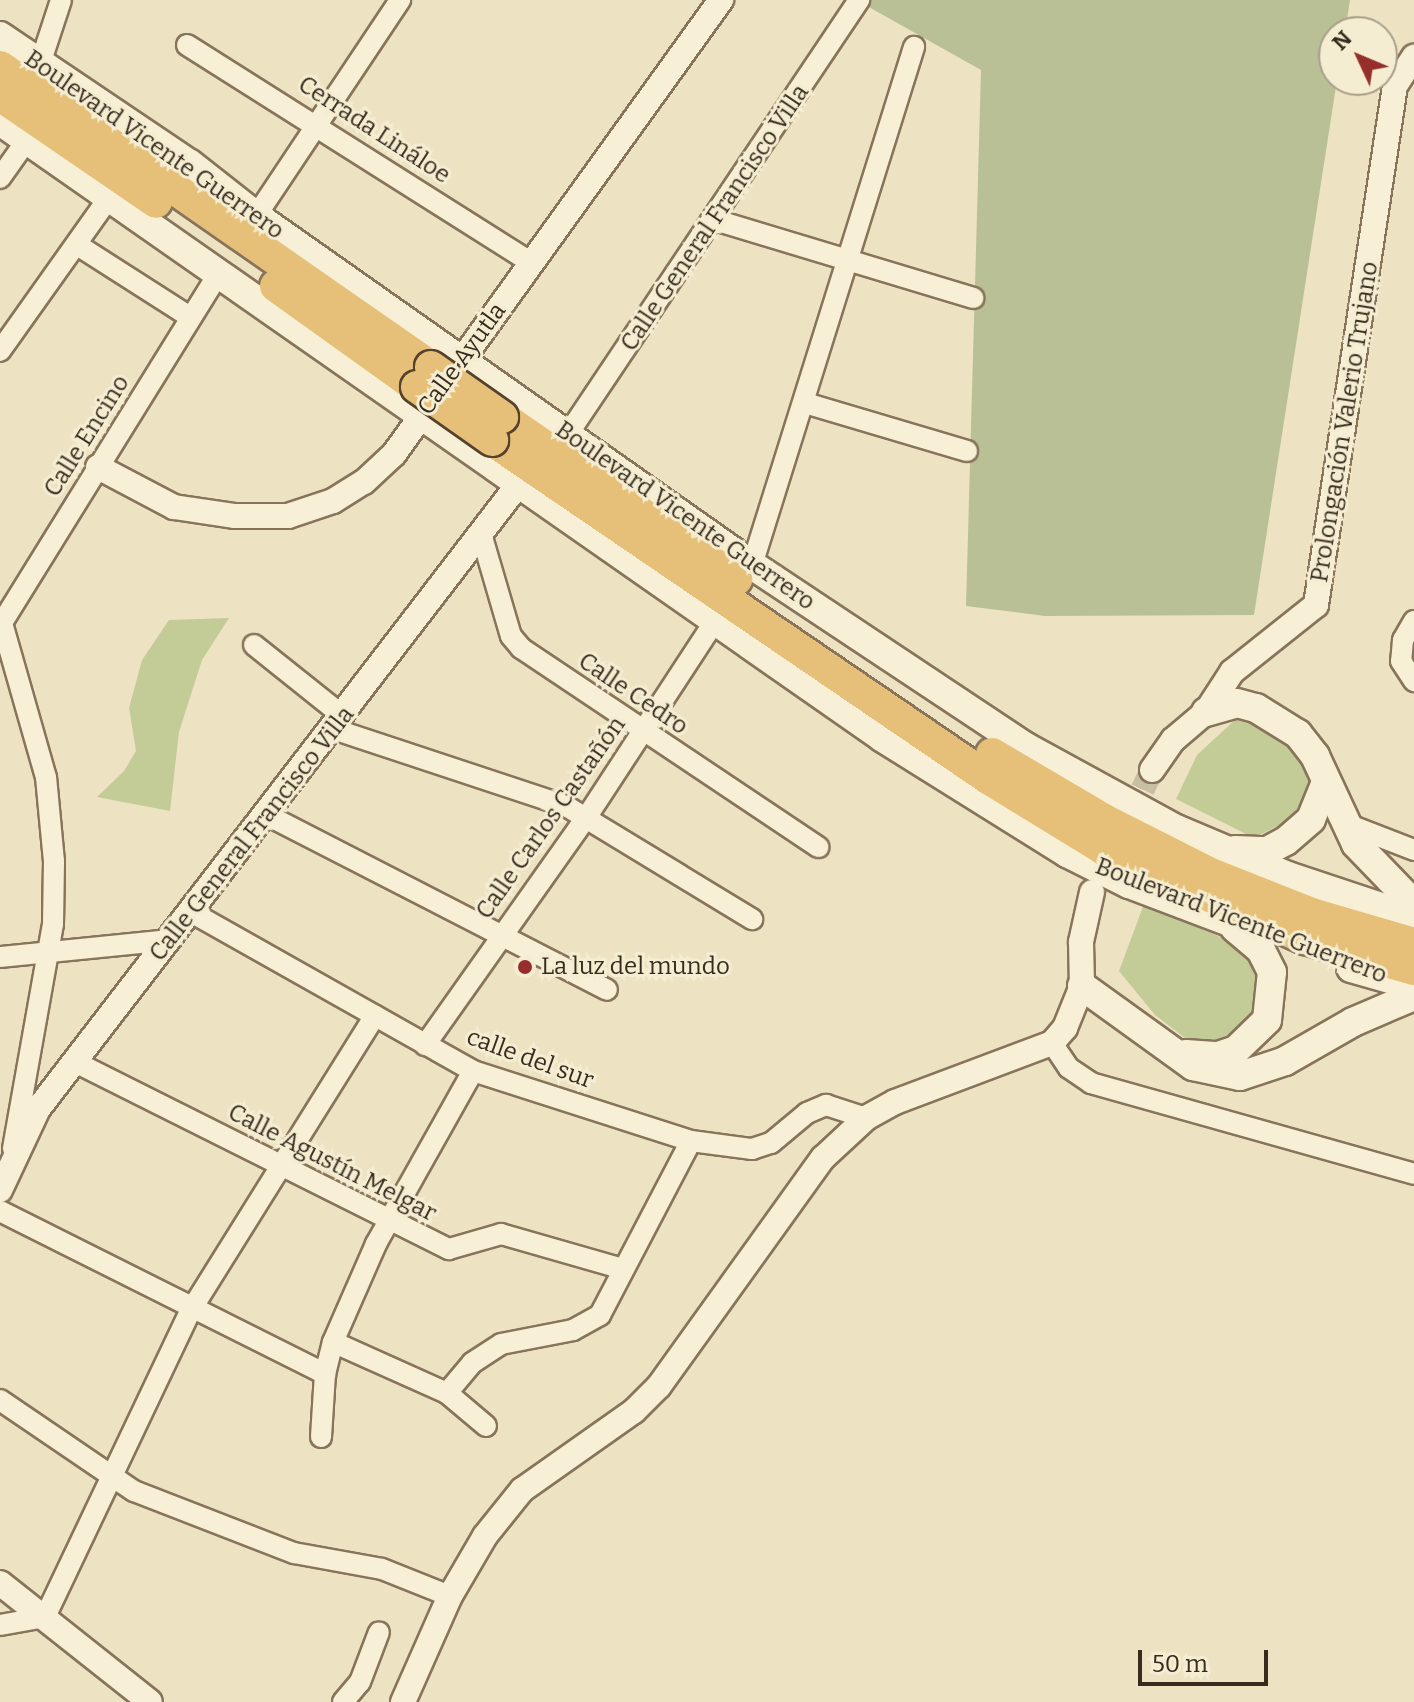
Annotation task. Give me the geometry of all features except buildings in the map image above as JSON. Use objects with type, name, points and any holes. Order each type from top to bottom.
[{"type":"highway","name":"Boulevard Vicente Guerrero","points":[[0,67],[423,391]]},
{"type":"highway","name":"Boulevard Vicente Guerrero","points":[[0,95],[423,391],[497,428],[866,672],[1066,798],[1213,875],[1312,914],[1414,944]]},
{"type":"highway","name":"Boulevard Vicente Guerrero","points":[[497,428],[988,778],[1104,849],[1305,938],[1414,969]]},
{"type":"main road","name":"Boulevard Vicente Guerrero","points":[[0,36],[190,164],[256,216],[752,565],[1026,747],[1176,829],[1414,918]]},
{"type":"main road","name":"Boulevard Vicente Guerrero","points":[[0,121],[218,274],[423,391],[517,486],[717,618],[883,738],[1067,853],[1129,884],[1414,986]]},
{"type":"main road","points":[[1206,712],[1237,703],[1274,714],[1306,742],[1347,824],[1378,871],[1414,904]]},
{"type":"main road","points":[[1225,849],[1267,851],[1286,841],[1311,819],[1326,782]]},
{"type":"main road","points":[[1168,1051],[1218,1056],[1253,1039],[1267,1020],[1272,972],[1261,950],[1229,922]]},
{"type":"main road","points":[[1082,986],[1168,1051],[1193,1066],[1240,1076],[1285,1061],[1414,996]]},
{"type":"street","points":[[40,64],[61,0]]},
{"type":"street","points":[[256,216],[400,0]]},
{"type":"street","name":"Calle Ayutla","points":[[98,467],[174,507],[235,516],[288,516],[333,501],[364,482],[394,454],[423,391],[463,360],[530,262],[721,0]]},
{"type":"street","name":"Calle General Francisco Villa","points":[[568,434],[715,220],[859,0]]},
{"type":"street","name":"Cerrada Lináloe","points":[[187,45],[316,123],[530,262]]},
{"type":"street","points":[[752,565],[914,47]]},
{"type":"street","name":"Prolongación Valerio Trujano","points":[[1152,770],[1173,740],[1206,712],[1232,672],[1316,605],[1395,86],[1414,57]]},
{"type":"street","points":[[0,178],[27,140]]},
{"type":"street","points":[[0,351],[79,246],[110,196]]},
{"type":"street","points":[[715,220],[850,257],[973,298]]},
{"type":"street","points":[[79,246],[190,317]]},
{"type":"street","name":"Calle Encino","points":[[1,625],[218,274]]},
{"type":"street","points":[[805,403],[967,451]]},
{"type":"street","name":"Calle General Francisco Villa","points":[[0,1190],[11,1160],[38,1109],[482,537],[517,486]]},
{"type":"street","name":"Calle Cedro","points":[[482,537],[511,636],[538,662],[818,847]]},
{"type":"street","name":"Calle Carlos Castañón","points":[[425,1045],[586,818],[717,618]]},
{"type":"street","points":[[1414,621],[1403,640],[1401,661],[1414,681]]},
{"type":"street","points":[[1,625],[46,777],[54,861],[48,951],[11,1160]]},
{"type":"street","points":[[254,645],[338,723],[541,797],[586,818],[752,919]]},
{"type":"street","points":[[267,815],[499,938],[607,990]]},
{"type":"street","points":[[1347,824],[1414,850]]},
{"type":"street","points":[[403,1702],[450,1596],[485,1536],[522,1490],[634,1411],[659,1386],[823,1158],[866,1118],[941,1083],[1052,1043],[1078,1006],[1082,986],[1081,942],[1092,892]]},
{"type":"street","name":"calle del sur","points":[[191,912],[473,1071],[691,1141],[752,1149],[771,1143],[807,1113],[826,1105],[866,1118]]},
{"type":"street","points":[[0,957],[170,940]]},
{"type":"street","points":[[45,1617],[115,1477],[191,1310],[375,1016]]},
{"type":"street","points":[[1052,1043],[1069,1068],[1091,1083],[1414,1174]]},
{"type":"street","name":"Calle Agustín Melgar","points":[[75,1062],[281,1168],[449,1249],[501,1234],[623,1269]]},
{"type":"street","points":[[321,1437],[325,1374],[333,1342],[389,1221],[473,1071]]},
{"type":"street","points":[[447,1393],[472,1363],[501,1344],[587,1326],[600,1315],[691,1141]]},
{"type":"street","points":[[0,1211],[191,1310],[325,1374]]},
{"type":"street","points":[[333,1342],[447,1393],[486,1426]]},
{"type":"street","points":[[0,1400],[134,1491],[294,1553],[382,1569],[450,1596]]},
{"type":"street","points":[[0,1583],[150,1702]]},
{"type":"street","points":[[0,1625],[45,1617]]},
{"type":"street","points":[[343,1702],[360,1682],[379,1632]]},
{"type":"green space","points":[[869,0],[1350,0],[1348,16],[1318,16],[1318,96],[1335,96],[1254,615],[1045,616],[966,606],[981,70],[867,6]]},
{"type":"green space","points":[[229,618],[202,660],[179,732],[170,811],[97,797],[124,771],[136,751],[129,708],[142,660],[169,620]]},
{"type":"green space","points":[[1237,718],[1267,722],[1294,739],[1311,768],[1308,797],[1285,822],[1254,838],[1176,799],[1197,755]]},
{"type":"green space","points":[[1144,904],[1243,947],[1258,967],[1262,994],[1248,1020],[1217,1042],[1189,1041],[1155,1015],[1119,971]]},
{"type":"tunnel","points":[[1127,822],[1152,770]]},
{"type":"place","name":"La luz del mundo","points":[[525,967]]}]
